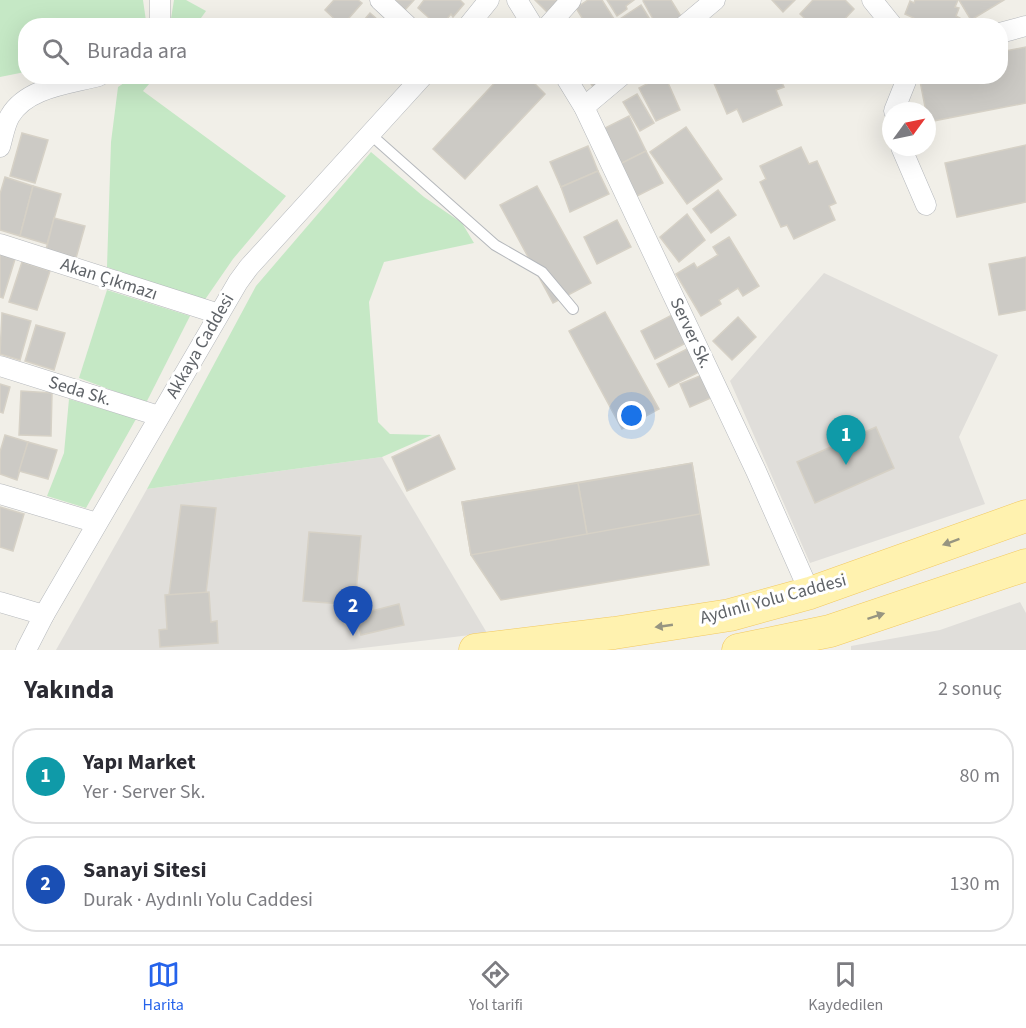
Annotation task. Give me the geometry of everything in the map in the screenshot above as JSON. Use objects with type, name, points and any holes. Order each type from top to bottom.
[{"type":"main road","points":[[991,528],[1026,510]]},
{"type":"main road","name":"Aydınlı Yolu Caddesi","points":[[475,650],[673,625],[730,615],[810,593],[1026,516]]},
{"type":"main road","points":[[738,650],[831,635],[1026,565]]},
{"type":"main road","points":[[988,578],[1026,571]]},
{"type":"street","points":[[160,0],[160,18]]},
{"type":"street","points":[[380,0],[399,18]]},
{"type":"street","points":[[474,18],[489,0]]},
{"type":"street","points":[[517,0],[527,18]]},
{"type":"street","points":[[555,18],[571,0]]},
{"type":"street","points":[[694,18],[715,0]]},
{"type":"street","points":[[872,0],[887,18]]},
{"type":"street","points":[[1008,31],[1026,26]]},
{"type":"street","points":[[0,147],[10,116],[22,102],[40,92],[70,84]]},
{"type":"street","name":"Akkaya Caddesi","points":[[26,650],[159,416],[249,267],[416,84]]},
{"type":"street","name":"Server Sk.","points":[[570,84],[584,107],[756,471],[810,593]]},
{"type":"street","points":[[584,107],[611,84]]},
{"type":"street","points":[[898,102],[905,84]]},
{"type":"street","points":[[905,156],[926,205]]},
{"type":"street","name":"Akan Çıkmazı","points":[[0,244],[219,314]]},
{"type":"street","name":"Seda Sk.","points":[[0,366],[159,416]]},
{"type":"street","points":[[0,494],[97,523]]},
{"type":"street","points":[[0,602],[44,615]]},
{"type":"lane","points":[[370,135],[495,245],[542,272],[573,309]]},
{"type":"shaded area","points":[[824,273],[998,355],[959,437],[985,504],[810,563],[730,381]]},
{"type":"shaded area","points":[[382,457],[487,633],[346,650],[56,650],[147,489]]},
{"type":"shaded area","points":[[1020,602],[1026,613],[1026,650],[851,650],[851,646],[940,630]]},
{"type":"green space","points":[[0,0],[143,0],[146,18],[18,18],[18,73],[0,77]]},
{"type":"green space","points":[[174,0],[186,0],[206,11],[201,18],[171,18]]},
{"type":"green space","points":[[122,84],[149,84],[143,91],[286,196],[233,259],[204,301],[107,267],[111,142],[118,87]]},
{"type":"green space","points":[[371,152],[424,197],[462,223],[474,243],[384,262],[369,302],[378,422],[390,434],[432,435],[382,457],[147,489],[256,286]]},
{"type":"green space","points":[[107,290],[190,316],[146,403],[79,378]]},
{"type":"green space","points":[[69,399],[136,419],[86,508],[47,496],[64,453]]},
{"type":"building","points":[[334,0],[358,0],[362,3],[349,18],[334,18],[325,10]]},
{"type":"building","points":[[394,0],[414,0],[405,10]]},
{"type":"building","points":[[424,0],[460,0],[464,4],[453,17],[451,14],[448,18],[429,18],[418,8]]},
{"type":"building","points":[[535,0],[559,0],[547,12]]},
{"type":"building","points":[[588,0],[602,0],[613,18],[582,18],[576,8]]},
{"type":"building","points":[[607,0],[634,0],[617,16]]},
{"type":"building","points":[[671,0],[682,18],[653,18],[643,1]]},
{"type":"building","points":[[772,0],[795,0],[783,12]]},
{"type":"building","points":[[813,0],[845,0],[854,9],[846,18],[804,18],[800,14]]},
{"type":"building","points":[[915,0],[958,0],[955,7],[959,8],[956,16],[960,18],[914,18],[905,14],[910,1],[914,3]]},
{"type":"building","points":[[959,0],[1004,0],[974,18],[970,18]]},
{"type":"building","points":[[641,5],[649,18],[622,18]]},
{"type":"building","points":[[370,13],[376,18],[366,18]]},
{"type":"building","points":[[1026,47],[1026,103],[936,120],[936,102],[924,102],[921,84],[1008,84],[1008,50]]},
{"type":"building","points":[[494,84],[535,84],[545,94],[465,179],[433,149]]},
{"type":"building","points":[[647,84],[669,84],[680,110],[656,121],[639,88]]},
{"type":"building","points":[[714,84],[783,84],[784,87],[776,90],[782,105],[743,122],[737,109],[727,114]]},
{"type":"building","points":[[637,94],[654,123],[640,131],[623,102]]},
{"type":"building","points":[[629,116],[646,151],[620,164],[603,129]]},
{"type":"building","points":[[686,127],[722,179],[687,204],[650,152]]},
{"type":"building","points":[[22,133],[48,140],[35,183],[10,176]]},
{"type":"building","points":[[1026,145],[1026,202],[957,217],[945,163]]},
{"type":"building","points":[[588,146],[598,171],[561,187],[550,162]]},
{"type":"building","points":[[801,147],[809,164],[817,161],[836,203],[829,206],[835,220],[794,239],[787,225],[781,227],[760,182],[766,179],[760,166]]},
{"type":"building","points":[[646,151],[663,183],[637,196],[620,164]]},
{"type":"building","points":[[598,171],[609,194],[570,212],[561,187]]},
{"type":"building","points":[[5,177],[33,186],[20,236],[0,230],[0,194]]},
{"type":"building","points":[[33,186],[61,194],[47,244],[20,236]]},
{"type":"building","points":[[537,186],[591,283],[553,303],[500,205]]},
{"type":"building","points":[[718,190],[736,215],[711,233],[693,209]]},
{"type":"building","points":[[687,214],[705,240],[679,262],[660,237]]},
{"type":"building","points":[[54,218],[85,226],[76,258],[46,250]]},
{"type":"building","points":[[617,220],[631,247],[597,264],[584,237]]},
{"type":"building","points":[[729,237],[759,286],[743,296],[738,288],[719,300],[721,304],[701,316],[676,274],[694,263],[697,268],[718,255],[713,247]]},
{"type":"building","points":[[0,251],[16,256],[3,298],[0,297]]},
{"type":"building","points":[[1026,257],[1026,310],[999,315],[989,264]]},
{"type":"building","points":[[22,262],[50,271],[37,310],[9,302]]},
{"type":"building","points":[[605,312],[659,409],[622,429],[569,331]]},
{"type":"building","points":[[2,313],[31,321],[20,360],[0,354]]},
{"type":"building","points":[[672,315],[686,343],[655,359],[641,331]]},
{"type":"building","points":[[738,317],[756,337],[732,360],[713,341]]},
{"type":"building","points":[[36,325],[65,333],[54,370],[25,361]]},
{"type":"building","points":[[689,348],[701,371],[669,387],[657,364]]},
{"type":"building","points":[[705,374],[715,396],[690,407],[680,384]]},
{"type":"building","points":[[0,384],[10,387],[3,413],[0,412]]},
{"type":"building","points":[[21,391],[52,393],[51,436],[19,435]]},
{"type":"building","points":[[876,427],[894,468],[815,503],[797,462]]},
{"type":"building","points":[[5,435],[28,442],[17,480],[0,474],[0,452]]},
{"type":"building","points":[[439,435],[455,469],[407,491],[392,457]]},
{"type":"building","points":[[28,442],[57,450],[48,479],[19,471]]},
{"type":"building","points":[[692,463],[709,565],[501,600],[471,555],[462,502]]},
{"type":"building","points":[[692,463],[700,514],[587,534],[578,483]]},
{"type":"building","points":[[578,483],[587,534],[471,555],[462,502]]},
{"type":"building","points":[[181,505],[216,508],[206,593],[169,595]]},
{"type":"building","points":[[0,507],[24,514],[13,551],[0,547]]},
{"type":"building","points":[[309,532],[361,536],[355,605],[303,601]]},
{"type":"building","points":[[209,592],[211,622],[217,621],[218,643],[160,647],[159,630],[167,629],[165,595]]},
{"type":"building","points":[[399,604],[404,625],[361,635],[356,615]]},
{"type":"place","name":"Yapı Market","points":[[846,465]]},
{"type":"place","name":"Sanayi Sitesi","points":[[353,636]]}]
